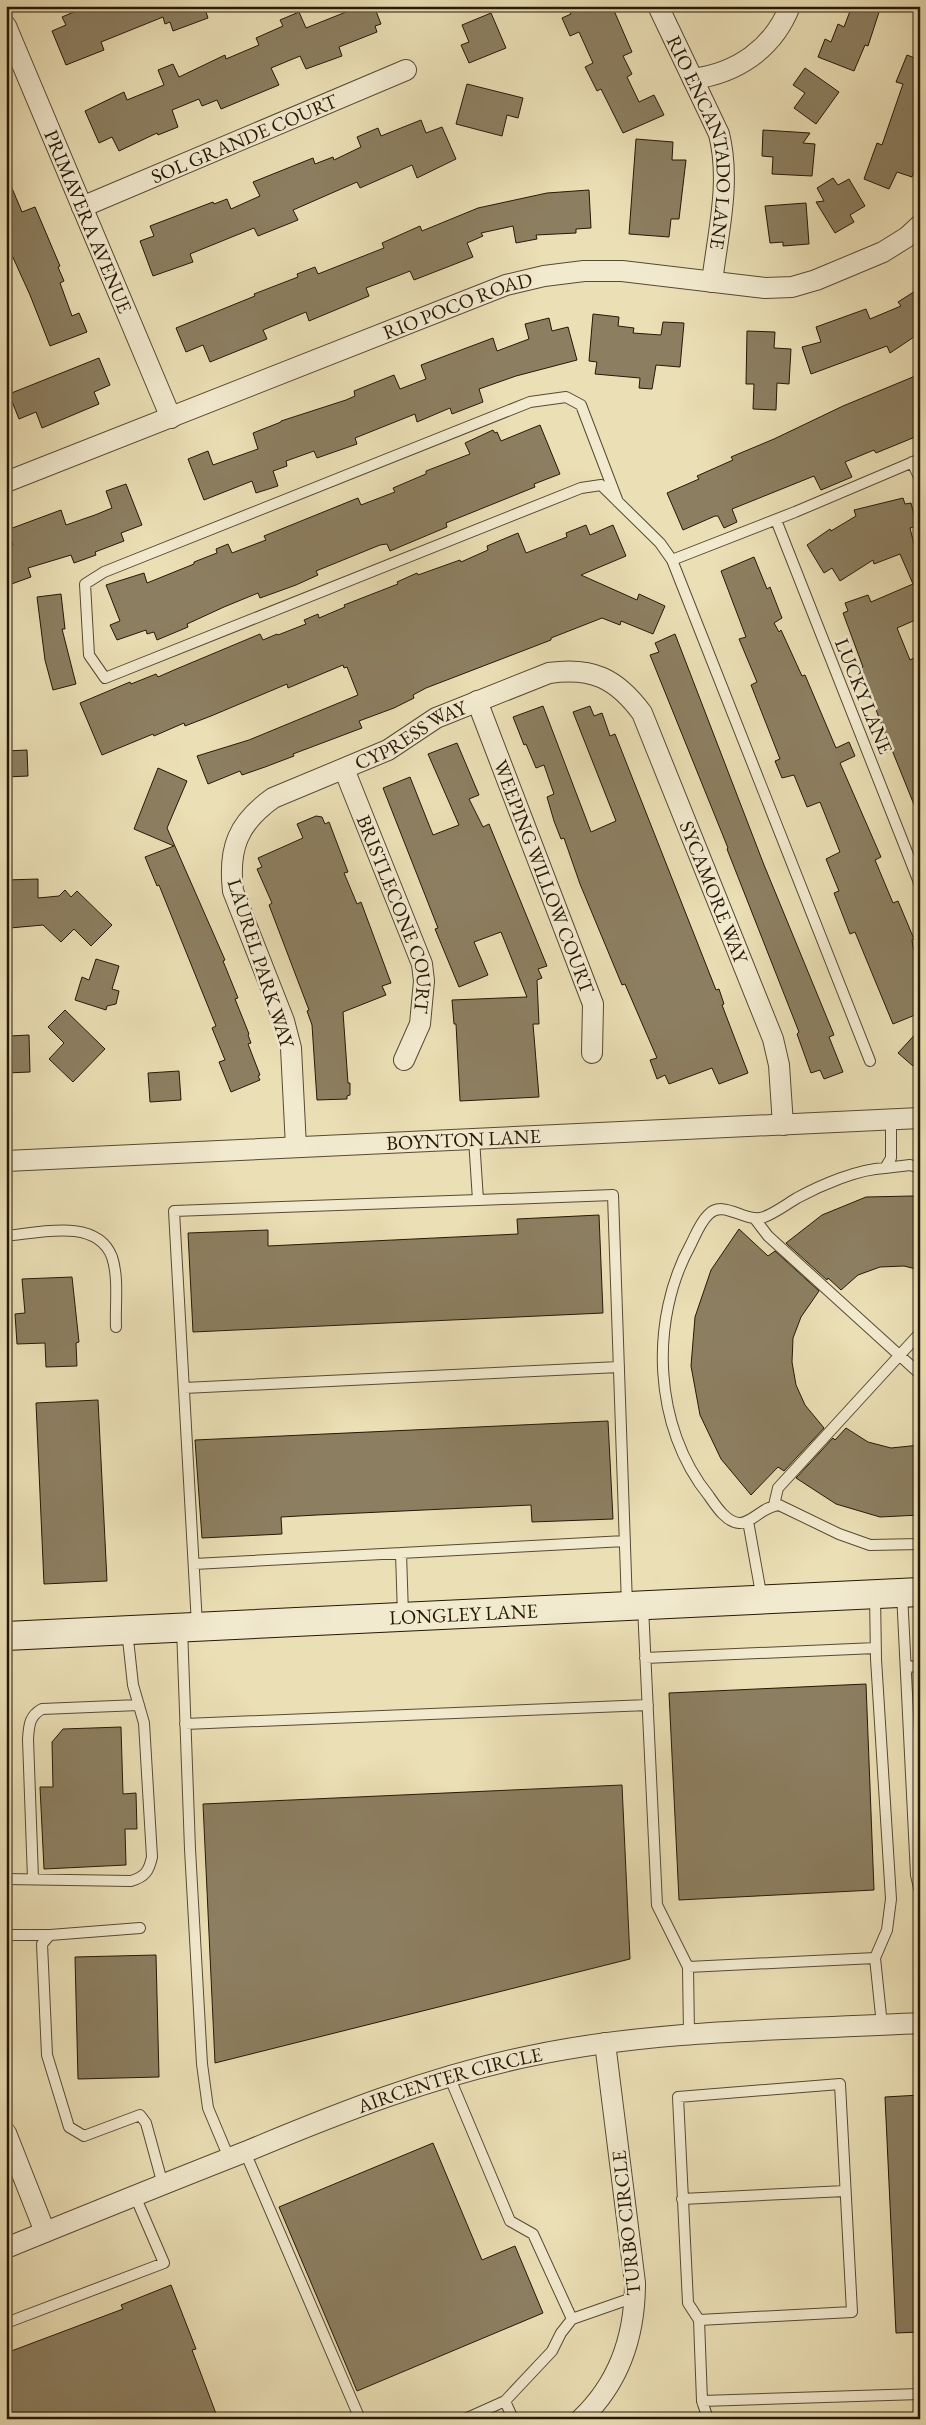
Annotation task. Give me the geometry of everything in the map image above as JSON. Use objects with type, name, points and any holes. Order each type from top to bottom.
[{"type":"main road","name":"LONGLEY LANE","points":[[6,1636],[911,1593]]},
{"type":"street","name":"RIO ENCANTADO LANE","points":[[658,6],[718,134],[724,156],[725,175],[712,282]]},
{"type":"street","points":[[693,79],[713,76],[735,68],[754,56],[771,40],[785,20],[790,6]]},
{"type":"street","name":"PRIMAVERA AVENUE","points":[[6,26],[171,418]]},
{"type":"street","name":"SOL GRANDE COURT","points":[[82,207],[406,70]]},
{"type":"street","name":"RIO POCO ROAD","points":[[6,482],[506,285],[544,276],[584,271],[622,271],[765,288],[792,287],[816,280],[883,252],[920,225]]},
{"type":"street","name":"CYPRESS WAY","points":[[237,839],[244,824],[257,810],[273,798],[388,750],[436,718],[549,673],[568,670],[588,672],[604,678]]},
{"type":"street","name":"SYCAMORE WAY","points":[[604,678],[630,696],[642,713],[774,1039],[779,1065],[783,1125]]},
{"type":"street","name":"WEEPING WILLOW COURT","points":[[477,701],[593,1004],[592,1053]]},
{"type":"street","name":"BRISTLECONE COURT","points":[[344,769],[422,964],[424,981],[420,1024],[404,1060]]},
{"type":"street","name":"LAUREL PARK WAY","points":[[237,839],[232,853],[233,891],[284,1021],[291,1048],[296,1148]]},
{"type":"street","name":"BOYNTON LANE","points":[[6,1161],[920,1118]]},
{"type":"street","name":"AIRCENTER CIRCLE","points":[[6,2248],[385,2096],[450,2076],[530,2056],[605,2043],[689,2034],[920,2023]]},
{"type":"street","name":"TURBO CIRCLE","points":[[594,2415],[622,2363],[631,2335],[635,2297],[605,2043]]},
{"type":"street","points":[[6,2134],[45,2232]]},
{"type":"lane","points":[[618,502],[581,405],[566,397],[530,402],[104,572],[85,584],[89,655],[105,678],[581,488],[601,485],[618,502],[660,543],[672,560],[870,1061]]},
{"type":"lane","points":[[672,560],[776,520],[916,460],[920,479]]},
{"type":"lane","name":"LUCKY LANE","points":[[776,520],[920,885]]},
{"type":"lane","points":[[885,1168],[891,1158],[891,1119]]},
{"type":"lane","points":[[474,1139],[478,1200]]},
{"type":"lane","points":[[920,1168],[910,1166],[868,1168],[802,1196],[766,1217],[755,1219],[730,1210],[719,1209],[709,1213],[678,1268],[665,1314],[663,1373],[675,1437],[694,1479],[725,1516],[739,1523],[748,1521],[769,1506],[779,1505],[839,1534],[870,1545],[920,1544]]},
{"type":"lane","points":[[360,2419],[237,2155],[208,2108],[202,2064],[185,1724],[194,1564],[174,1211],[613,1195],[625,1541],[645,1658],[657,1905],[688,1967],[689,2034]]},
{"type":"lane","points":[[755,1219],[768,1236],[920,1374]]},
{"type":"lane","points":[[6,1236],[73,1230],[91,1235],[102,1243],[111,1256],[114,1268],[116,1327]]},
{"type":"lane","points":[[774,1505],[778,1488],[920,1333]]},
{"type":"lane","points":[[184,1388],[619,1367]]},
{"type":"lane","points":[[748,1521],[762,1600]]},
{"type":"lane","points":[[194,1564],[625,1541]]},
{"type":"lane","points":[[401,1553],[403,1616]]},
{"type":"lane","points":[[911,1593],[906,1667],[916,1875],[920,1892]]},
{"type":"lane","points":[[875,1595],[876,1648],[891,1899],[887,1930],[875,1958],[882,2025]]},
{"type":"lane","points":[[6,1879],[131,1881],[142,1878],[150,1868],[152,1857],[145,1733],[133,1686],[127,1630]]},
{"type":"lane","points":[[645,1658],[876,1648]]},
{"type":"lane","points":[[906,1667],[920,1666]]},
{"type":"lane","points":[[33,1879],[28,1739],[29,1723],[35,1713],[42,1709],[139,1705]]},
{"type":"lane","points":[[185,1724],[648,1705]]},
{"type":"lane","points":[[6,1935],[50,1935],[140,1928]]},
{"type":"lane","points":[[50,1935],[42,1944],[47,2055],[70,2127],[84,2136],[140,2115],[146,2123],[163,2185]]},
{"type":"lane","points":[[688,1967],[875,1958]]},
{"type":"lane","points":[[450,2076],[510,2221],[533,2234],[572,2319]]},
{"type":"lane","points":[[699,2320],[852,2312],[840,2084],[678,2097],[688,2303],[699,2320],[702,2401],[708,2419]]},
{"type":"lane","points":[[682,2199],[845,2191]]},
{"type":"lane","points":[[6,2323],[164,2263],[135,2196]]},
{"type":"lane","points":[[465,2419],[505,2401],[552,2351],[561,2333],[572,2319],[635,2297]]},
{"type":"lane","points":[[702,2401],[920,2394]]},
{"type":"lane","points":[[505,2401],[513,2419]]},
{"type":"building","points":[[88,6],[204,6],[208,18],[173,31],[170,22],[165,24],[163,17],[101,42],[104,50],[66,65],[52,31],[66,25],[62,17]]},
{"type":"building","points":[[344,6],[374,6],[381,24],[375,26],[377,32],[339,47],[342,56],[306,69],[300,56],[271,68],[279,85],[221,109],[217,100],[202,106],[199,99],[172,110],[178,127],[158,135],[157,133],[119,151],[112,137],[99,143],[85,111],[124,92],[127,100],[164,85],[158,70],[173,64],[179,77],[225,55],[226,59],[259,45],[256,38],[283,26],[280,20],[299,12],[306,28],[346,12]]},
{"type":"building","points":[[567,6],[612,6],[632,52],[623,56],[632,74],[627,77],[639,102],[654,95],[664,115],[623,133],[601,89],[597,91],[585,67],[593,63],[579,32],[570,36],[562,18],[571,14]]},
{"type":"building","points":[[852,6],[881,6],[868,46],[865,45],[854,71],[818,57],[825,39],[831,42],[838,24],[844,27]]},
{"type":"building","points":[[491,13],[506,48],[469,63],[461,45],[469,42],[462,25]]},
{"type":"building","points":[[907,55],[920,60],[920,156],[912,177],[897,172],[889,189],[864,179],[877,143],[882,145],[903,84],[896,82]]},
{"type":"building","points":[[805,68],[839,92],[816,124],[794,108],[805,93],[793,85]]},
{"type":"building","points":[[467,84],[523,98],[518,118],[507,115],[502,136],[456,124]]},
{"type":"building","points":[[421,120],[426,133],[442,127],[456,159],[417,178],[412,165],[360,188],[357,182],[293,210],[298,220],[258,236],[254,228],[190,254],[193,262],[153,276],[140,241],[154,236],[150,226],[213,202],[214,204],[227,199],[231,209],[260,196],[253,182],[313,158],[315,164],[333,157],[334,160],[361,147],[357,137],[378,128],[381,136]]},
{"type":"building","points":[[763,130],[810,133],[803,143],[815,144],[812,176],[772,174],[773,157],[762,156]]},
{"type":"building","points":[[636,139],[673,142],[672,160],[686,160],[679,219],[671,219],[669,237],[629,234]]},
{"type":"building","points":[[6,174],[22,212],[35,207],[60,266],[58,267],[64,281],[60,283],[72,316],[79,313],[87,332],[50,346],[6,242]]},
{"type":"building","points":[[833,178],[838,185],[849,179],[865,206],[850,215],[854,222],[835,233],[816,202],[824,201],[817,188]]},
{"type":"building","points":[[589,190],[591,228],[576,229],[576,233],[536,235],[537,239],[516,243],[513,226],[481,233],[483,236],[467,243],[473,257],[414,280],[410,271],[366,288],[369,296],[309,321],[306,312],[263,330],[267,339],[210,362],[203,345],[186,352],[176,328],[255,296],[254,294],[298,277],[297,274],[315,267],[318,274],[384,248],[382,243],[420,226],[422,231],[478,208],[547,193]]},
{"type":"building","points":[[806,203],[809,244],[783,246],[783,242],[770,243],[765,206]]},
{"type":"building","points":[[920,288],[920,333],[890,353],[887,346],[811,374],[802,347],[821,342],[816,327],[866,309],[870,319],[901,306],[898,302]]},
{"type":"building","points":[[593,314],[619,317],[618,326],[634,328],[633,333],[661,335],[663,322],[684,323],[680,367],[656,365],[652,389],[639,388],[640,378],[595,374],[597,362],[589,361]]},
{"type":"building","points":[[549,318],[552,331],[568,327],[577,360],[516,376],[479,389],[483,402],[452,414],[450,408],[417,422],[415,414],[355,438],[357,444],[317,458],[314,451],[286,461],[287,466],[273,471],[278,486],[256,493],[252,481],[204,500],[188,459],[208,451],[213,465],[258,449],[253,433],[281,421],[346,400],[355,396],[354,391],[394,375],[400,389],[426,379],[421,365],[493,338],[497,351],[529,339],[525,324]]},
{"type":"building","points":[[747,331],[775,332],[774,348],[791,349],[789,384],[777,383],[776,410],[753,409],[754,384],[746,384]]},
{"type":"building","points":[[99,358],[110,385],[94,392],[99,404],[42,428],[36,412],[19,419],[9,394]]},
{"type":"building","points":[[920,374],[920,435],[876,453],[874,450],[845,462],[852,477],[821,490],[814,476],[732,509],[737,522],[724,528],[718,516],[715,516],[683,530],[667,493],[699,479],[697,476],[733,460],[731,457],[843,406]]},
{"type":"building","points":[[540,425],[560,474],[534,484],[535,487],[446,523],[447,527],[390,551],[387,544],[380,545],[316,571],[318,575],[296,585],[260,598],[258,593],[187,624],[188,627],[157,640],[154,632],[147,634],[146,630],[117,640],[110,625],[120,621],[106,585],[144,573],[147,583],[217,553],[216,549],[228,544],[232,553],[266,540],[264,536],[358,498],[361,505],[395,492],[393,488],[426,474],[426,471],[470,454],[465,443],[493,430],[495,433],[497,432],[501,441]]},
{"type":"building","points":[[126,484],[142,525],[121,533],[124,541],[95,552],[96,555],[74,563],[71,555],[28,568],[31,577],[6,586],[6,548],[13,545],[7,530],[61,510],[66,525],[95,515],[112,508],[106,491]]},
{"type":"building","points":[[903,498],[905,504],[911,503],[917,526],[910,528],[920,568],[920,618],[897,628],[910,660],[914,658],[920,674],[919,817],[892,750],[882,754],[876,740],[886,736],[860,668],[863,667],[843,613],[848,611],[845,603],[868,595],[871,602],[913,584],[900,554],[874,564],[873,560],[840,581],[832,568],[824,573],[807,545],[830,529],[831,531],[856,516],[854,510]]},
{"type":"building","points":[[586,525],[590,535],[613,525],[626,556],[581,575],[637,600],[639,594],[665,606],[653,634],[621,621],[620,625],[602,618],[551,638],[551,640],[426,688],[413,695],[414,698],[394,708],[359,721],[362,728],[293,754],[294,756],[265,767],[242,775],[240,771],[208,784],[197,756],[249,740],[358,695],[347,667],[344,668],[343,665],[288,688],[287,684],[185,726],[184,723],[102,755],[80,703],[130,682],[131,684],[156,674],[158,677],[260,634],[263,640],[278,635],[306,624],[304,620],[318,614],[319,618],[345,607],[344,605],[398,584],[397,582],[417,573],[418,575],[460,560],[461,562],[488,550],[487,546],[518,533],[526,553],[567,537],[566,533]]},
{"type":"building","points":[[754,557],[767,589],[770,587],[782,618],[774,623],[779,632],[781,630],[802,676],[805,675],[836,748],[849,742],[855,756],[840,763],[881,857],[875,860],[893,903],[898,901],[914,939],[912,940],[913,947],[920,963],[920,1013],[893,1024],[855,932],[850,934],[834,893],[839,891],[826,859],[840,852],[820,802],[807,807],[794,775],[782,778],[775,761],[780,759],[751,685],[757,682],[739,639],[746,637],[721,571]]},
{"type":"building","points":[[61,594],[65,629],[62,629],[76,684],[53,690],[45,660],[37,597]]},
{"type":"building","points":[[675,634],[764,865],[834,1035],[829,1037],[843,1072],[824,1079],[820,1070],[811,1073],[797,1034],[799,1032],[728,848],[650,655],[659,652],[655,643]]},
{"type":"building","points":[[543,706],[591,832],[616,821],[573,712],[590,706],[594,716],[602,713],[610,736],[615,734],[716,990],[719,989],[724,1004],[722,1005],[748,1073],[719,1084],[712,1068],[669,1084],[665,1075],[657,1079],[650,1060],[657,1058],[625,984],[622,985],[580,884],[564,838],[561,839],[554,821],[547,797],[554,794],[544,765],[536,768],[513,717]]},
{"type":"building","points":[[457,743],[479,795],[469,799],[483,827],[489,824],[547,966],[538,969],[542,978],[537,980],[539,1024],[533,1024],[539,1097],[460,1101],[456,1024],[454,1024],[452,1000],[527,997],[501,932],[474,942],[488,975],[459,987],[435,929],[438,928],[383,788],[410,777],[433,835],[459,825],[428,754]]},
{"type":"building","points":[[27,750],[28,776],[6,777],[6,751]]},
{"type":"building","points":[[158,768],[187,781],[167,828],[225,960],[223,961],[238,998],[235,999],[249,1034],[251,1043],[248,1044],[260,1075],[258,1076],[260,1080],[231,1092],[219,1062],[225,1060],[212,1028],[216,1026],[159,885],[157,886],[145,857],[174,846],[134,829]]},
{"type":"building","points":[[316,816],[322,817],[325,824],[329,822],[348,872],[344,873],[357,904],[361,902],[391,983],[382,986],[386,995],[343,1012],[348,1083],[350,1083],[350,1095],[347,1096],[347,1099],[317,1100],[312,1025],[307,1011],[309,1010],[269,905],[272,903],[257,869],[262,867],[258,858],[303,838],[297,824]]},
{"type":"building","points":[[38,879],[38,898],[59,896],[65,890],[71,897],[77,891],[112,925],[91,946],[74,929],[61,942],[43,925],[10,928],[9,917],[6,918],[6,880]]},
{"type":"building","points":[[96,959],[119,966],[112,989],[119,991],[116,1004],[107,1006],[106,1010],[75,1000],[82,977],[89,980]]},
{"type":"building","points":[[65,1010],[105,1049],[73,1082],[49,1059],[64,1043],[48,1027]]},
{"type":"building","points":[[920,1029],[920,1058],[913,1066],[898,1053]]},
{"type":"building","points":[[29,1035],[30,1072],[6,1073],[6,1042],[11,1042],[10,1036]]},
{"type":"building","points":[[179,1071],[181,1100],[150,1102],[148,1073]]},
{"type":"building","points":[[866,1197],[920,1197],[920,1270],[904,1266],[880,1267],[858,1275],[841,1290],[786,1243],[822,1215]]},
{"type":"building","points":[[599,1215],[603,1313],[193,1332],[188,1233],[268,1230],[268,1246],[518,1234],[517,1219]]},
{"type":"building","points":[[739,1229],[768,1256],[775,1251],[819,1291],[801,1317],[793,1338],[792,1362],[796,1385],[805,1405],[824,1428],[784,1471],[778,1467],[751,1495],[721,1459],[700,1415],[691,1366],[695,1317],[711,1270]]},
{"type":"building","points":[[72,1277],[79,1342],[76,1343],[77,1366],[46,1367],[45,1343],[17,1344],[15,1314],[25,1313],[22,1279]]},
{"type":"building","points":[[98,1400],[107,1581],[44,1584],[36,1403]]},
{"type":"building","points":[[608,1421],[613,1519],[532,1522],[531,1505],[281,1517],[282,1534],[202,1538],[195,1440]]},
{"type":"building","points":[[846,1428],[868,1442],[891,1448],[920,1445],[920,1515],[880,1517],[836,1504],[796,1478],[833,1438],[835,1440]]},
{"type":"building","points":[[866,1684],[874,1890],[679,1900],[669,1693]]},
{"type":"building","points":[[121,1727],[123,1794],[136,1793],[137,1829],[125,1829],[126,1865],[44,1869],[40,1787],[53,1787],[52,1742],[63,1729]]},
{"type":"building","points":[[622,1785],[630,1959],[215,2063],[203,1804]]},
{"type":"building","points":[[156,1955],[159,2077],[78,2079],[75,1957]]},
{"type":"building","points":[[920,2095],[920,2332],[896,2333],[885,2097]]},
{"type":"building","points":[[433,2143],[482,2260],[515,2246],[543,2313],[357,2391],[279,2207]]},
{"type":"building","points":[[171,2285],[196,2349],[192,2350],[218,2419],[9,2419],[6,2412],[6,2353],[123,2309],[121,2305]]}]
